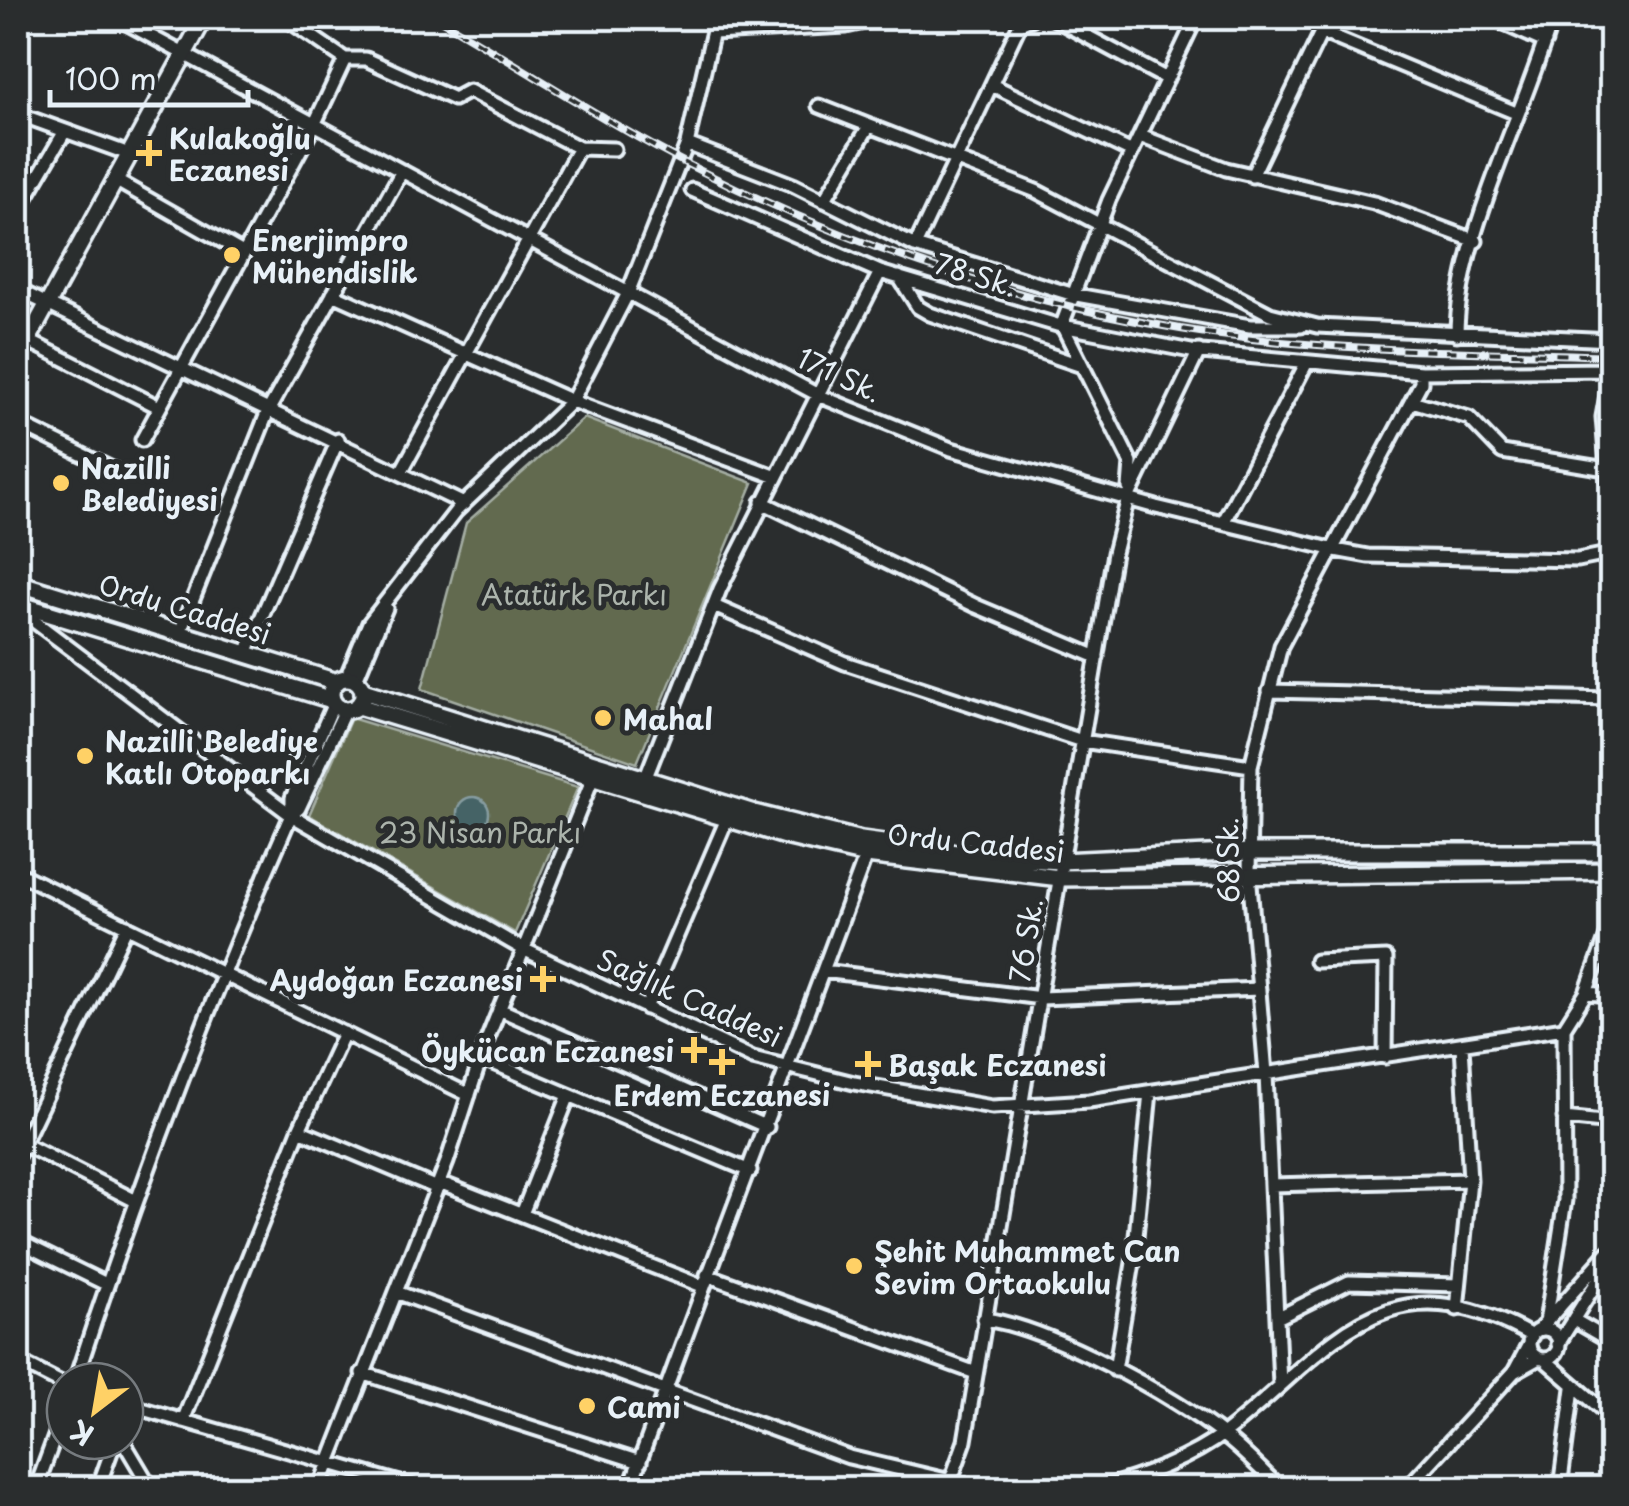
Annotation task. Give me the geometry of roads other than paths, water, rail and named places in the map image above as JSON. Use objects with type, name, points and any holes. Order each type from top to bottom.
[{"type":"main road","points":[[18,358],[204,18]]},
{"type":"main road","name":"Ordu Caddesi","points":[[18,583],[246,653],[346,694]]},
{"type":"main road","name":"Ordu Caddesi","points":[[18,606],[346,694],[514,750],[596,771],[728,819],[866,855],[1060,878],[1249,872],[1612,871]]},
{"type":"main road","name":"Ordu Caddesi","points":[[596,771],[646,778],[754,813],[861,840],[986,858],[1060,860],[1249,852],[1612,852]]},
{"type":"street","name":"171 Sk.","points":[[118,18],[820,396],[950,449],[1128,498],[1368,556],[1578,560],[1612,553]]},
{"type":"street","points":[[284,18],[345,59],[366,59],[454,99],[469,91],[579,148],[614,149]]},
{"type":"street","points":[[81,1361],[134,1200],[222,972],[291,814],[292,798],[394,590],[464,504],[572,401],[628,293],[687,144],[716,18]]},
{"type":"street","points":[[714,33],[883,18]]},
{"type":"street","points":[[915,246],[1020,24],[1033,18]]},
{"type":"street","points":[[1053,18],[1167,79]]},
{"type":"street","points":[[1128,498],[1130,463],[1062,326],[1099,225],[1196,18]]},
{"type":"street","points":[[1252,176],[1328,18]]},
{"type":"street","points":[[1491,18],[1544,42]]},
{"type":"street","points":[[1457,334],[1461,297],[1476,241],[1516,113],[1552,18]]},
{"type":"street","points":[[1321,32],[1516,113]]},
{"type":"street","points":[[142,440],[178,367],[314,125],[345,59]]},
{"type":"street","points":[[992,85],[1132,152]]},
{"type":"street","points":[[819,106],[1036,191],[1270,314],[1316,326]]},
{"type":"street","points":[[18,116],[128,154]]},
{"type":"street","points":[[824,201],[869,126]]},
{"type":"street","points":[[18,212],[65,131]]},
{"type":"street","points":[[1140,136],[1252,176],[1374,203],[1476,241]]},
{"type":"street","points":[[687,144],[824,201],[915,246],[1071,294],[1250,326],[1612,340]]},
{"type":"street","points":[[401,472],[527,236],[579,148]]},
{"type":"street","points":[[180,632],[268,411],[402,170]]},
{"type":"street","points":[[115,180],[242,253]]},
{"type":"street","points":[[646,778],[714,606],[774,476],[820,396],[880,272],[692,190]]},
{"type":"street","name":"78 Sk.","points":[[880,272],[1062,326],[1199,352],[1421,372],[1611,369]]},
{"type":"street","points":[[899,278],[918,307],[930,314],[1082,366]]},
{"type":"street","points":[[18,290],[268,411],[338,440],[464,504]]},
{"type":"street","points":[[333,294],[572,401],[774,476]]},
{"type":"street","points":[[27,340],[159,406]]},
{"type":"street","name":"76 Sk.","points":[[949,1486],[965,1441],[1025,1106],[1060,860],[1128,498],[1199,352]]},
{"type":"street","points":[[1224,521],[1307,362]]},
{"type":"street","points":[[1611,369],[1603,418],[1612,528]]},
{"type":"street","name":"68 Sk.","points":[[1280,1385],[1266,1074],[1249,872],[1251,766],[1281,646],[1336,550],[1412,401],[1421,372]]},
{"type":"street","points":[[1412,401],[1470,418],[1502,452],[1606,468]]},
{"type":"street","points":[[18,423],[124,475]]},
{"type":"street","points":[[246,653],[338,440]]},
{"type":"street","points":[[762,502],[976,606],[1097,657]]},
{"type":"street","name":"Sağlık Caddesi","points":[[18,606],[291,814],[523,949],[754,1058],[992,1107],[1025,1106],[1385,1058],[1564,1028]]},
{"type":"street","points":[[714,606],[845,663],[1082,741],[1251,766]]},
{"type":"street","points":[[1270,691],[1612,699]]},
{"type":"street","points":[[319,1488],[438,1184],[500,1008],[596,771]]},
{"type":"street","points":[[646,1008],[728,819]]},
{"type":"street","points":[[630,1488],[866,855]]},
{"type":"street","points":[[19,877],[222,972],[469,1095]]},
{"type":"street","points":[[1612,922],[1586,993],[1564,1028],[1564,1200],[1536,1333],[1569,1382],[1612,1418]]},
{"type":"street","points":[[127,926],[20,1147],[134,1200]]},
{"type":"street","points":[[1316,960],[1386,958],[1385,1058]]},
{"type":"street","points":[[823,971],[1041,998],[1259,989]]},
{"type":"street","points":[[1586,993],[1612,995]]},
{"type":"street","points":[[500,1008],[767,1127]]},
{"type":"street","points":[[183,1421],[299,1130],[344,1033]]},
{"type":"street","points":[[1456,1309],[1470,1180],[1462,1046]]},
{"type":"street","points":[[481,1058],[750,1171]]},
{"type":"street","points":[[1115,1370],[1134,1257],[1150,1092]]},
{"type":"street","points":[[522,1214],[570,1095]]},
{"type":"street","points":[[1564,1118],[1612,1123]]},
{"type":"street","points":[[299,1130],[705,1280],[976,1373]]},
{"type":"street","points":[[1271,1186],[1470,1180]]},
{"type":"street","points":[[18,1241],[106,1284]]},
{"type":"street","points":[[1407,1488],[1514,1372],[1536,1333],[1610,1251]]},
{"type":"street","points":[[1514,1372],[1549,1353],[1574,1320],[1610,1251]]},
{"type":"street","points":[[1276,1318],[1349,1282],[1459,1285]]},
{"type":"street","points":[[396,1292],[849,1457],[949,1486],[980,1488]]},
{"type":"street","points":[[1100,1488],[1119,1486],[1223,1434],[1348,1326],[1393,1306],[1456,1309],[1536,1333],[1552,1332],[1549,1353]]},
{"type":"street","points":[[984,1320],[1020,1324],[1115,1370],[1223,1434],[1280,1488]]},
{"type":"street","points":[[1574,1320],[1612,1342]]},
{"type":"street","points":[[18,1361],[45,1375]]},
{"type":"street","points":[[362,1372],[640,1462]]},
{"type":"street","points":[[1560,1488],[1569,1382]]},
{"type":"street","points":[[145,1411],[417,1488]]},
{"type":"street","points":[[36,1488],[46,1461]]},
{"type":"street","points":[[98,1488],[110,1461]]},
{"type":"street","points":[[133,1461],[151,1488]]},
{"type":"water","points":[[473,797],[484,802],[489,813],[484,824],[473,829],[462,824],[457,813],[462,802]]},
{"type":"railway","points":[[437,18],[699,170],[840,233],[988,285],[1140,322],[1293,343],[1612,356]]},
{"type":"place","name":"Kulakoğlu Eczanesi","points":[[149,153]]},
{"type":"place","name":"Enerjimpro Mühendislik","points":[[232,255]]},
{"type":"place","name":"Nazilli Belediyesi","points":[[61,483]]},
{"type":"place","name":"Mahal","points":[[603,718]]},
{"type":"place","name":"Nazilli Belediye Katlı Otoparkı","points":[[85,756]]},
{"type":"place","name":"Aydoğan Eczanesi","points":[[543,979]]},
{"type":"place","name":"Öykücan Eczanesi","points":[[694,1050]]},
{"type":"place","name":"Erdem Eczanesi","points":[[722,1062]]},
{"type":"place","name":"Başak Eczanesi","points":[[868,1064]]},
{"type":"place","name":"Şehit Muhammet Can Sevim Ortaokulu","points":[[854,1266]]},
{"type":"place","name":"Cami","points":[[587,1406]]},
{"type":"park label","name":"Atatürk Parkı","points":[[574,593]]},
{"type":"park label","name":"23 Nisan Parkı","points":[[480,831]]}]
